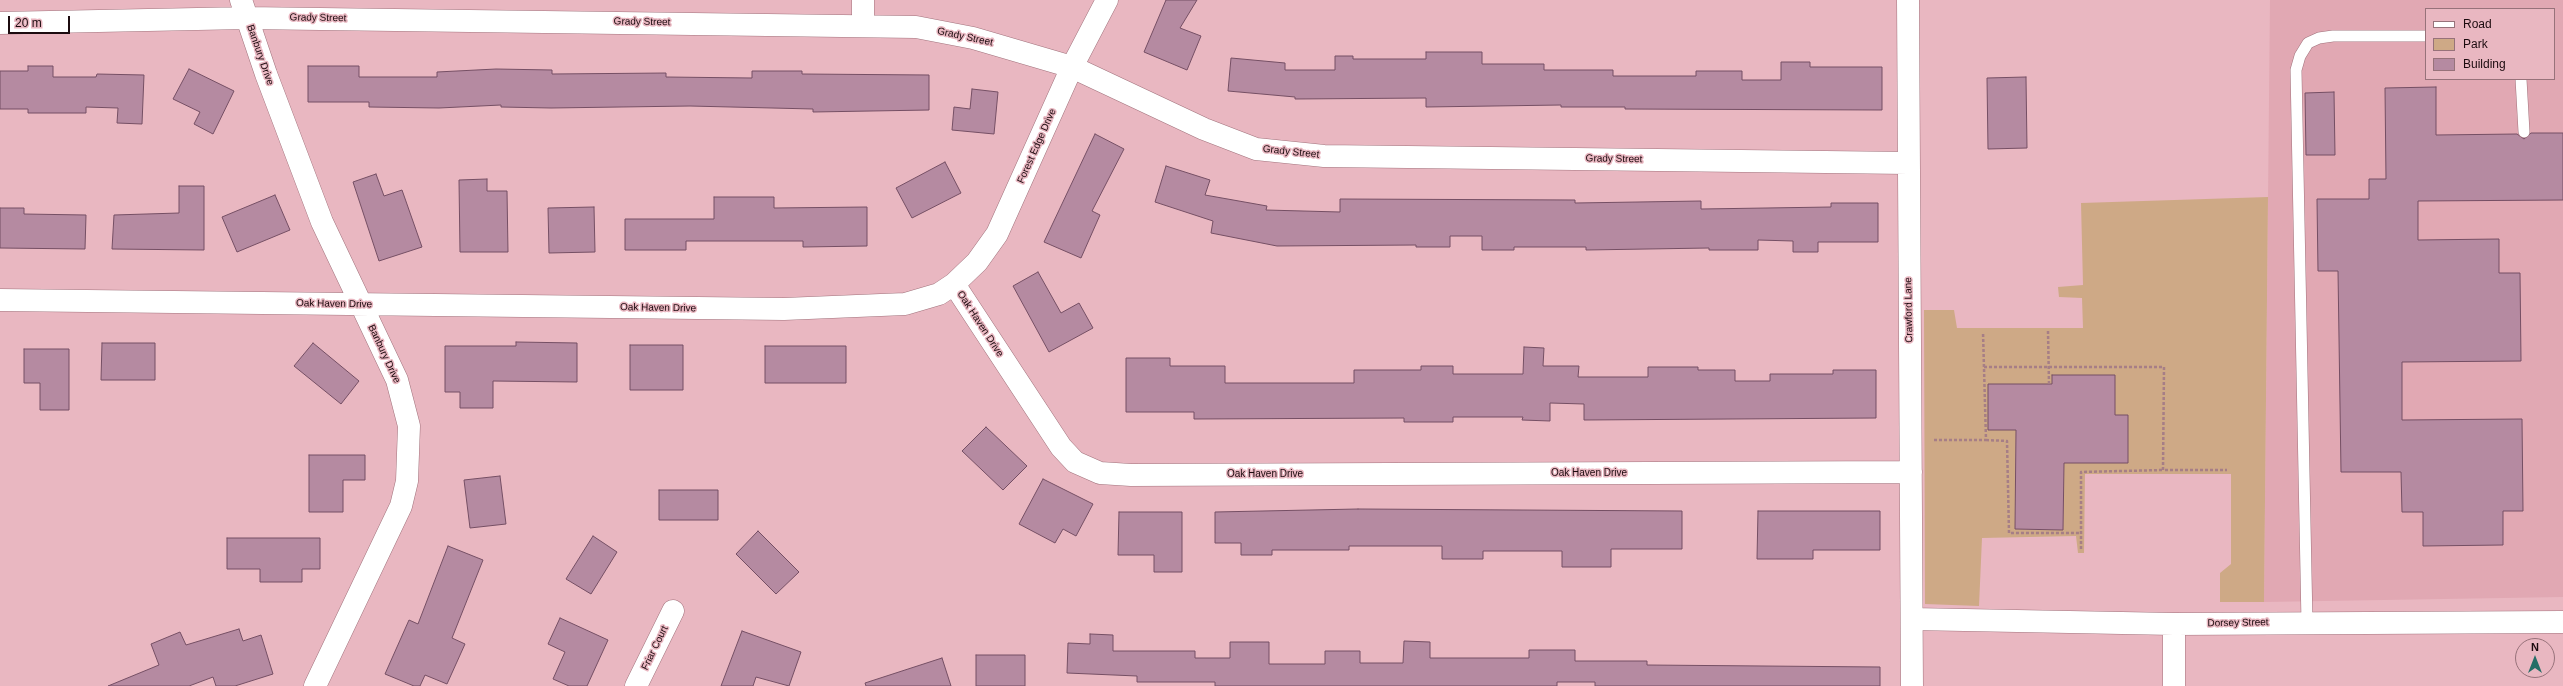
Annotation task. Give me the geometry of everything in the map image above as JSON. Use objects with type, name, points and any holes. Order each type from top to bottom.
[{"type":"street","points":[[863,0],[863,25]]},
{"type":"street","name":"Forest Edge Drive","points":[[954,284],[977,262],[998,234],[1072,67],[1107,0]]},
{"type":"street","name":"Crawford Lane","points":[[1908,0],[1912,686]]},
{"type":"street","name":"Grady Street","points":[[0,23],[244,9],[916,27],[973,38],[1072,67],[1204,129],[1256,149],[1324,156],[1908,163]]},
{"type":"street","name":"Banbury Drive","points":[[244,9],[322,222],[397,380],[405,405],[409,426],[407,481],[401,506],[315,686]]},
{"type":"street","name":"Oak Haven Drive","points":[[0,300],[784,309],[905,304],[939,294],[954,284],[1061,447],[1075,462],[1100,473],[1131,475],[1911,472]]},
{"type":"street","name":"Friar Court","points":[[636,686],[673,611]]},
{"type":"street","name":"Dorsey Street","points":[[1912,619],[2174,624],[2563,622]]},
{"type":"street","points":[[2174,624],[2174,686]]},
{"type":"lane","points":[[2307,623],[2296,70],[2300,56],[2308,43],[2319,38],[2333,36],[2425,36]]},
{"type":"lane","points":[[2522,80],[2524,132]]},
{"type":"path","points":[[2048,331],[2049,384]]},
{"type":"path","points":[[1983,332],[1986,440]]},
{"type":"path","points":[[1984,367],[2164,367],[2163,470]]},
{"type":"path","points":[[1934,440],[2007,441],[2009,532],[2081,532]]},
{"type":"path","points":[[2081,549],[2081,472],[2227,470]]},
{"type":"shaded area","points":[[2270,0],[2563,0],[2563,597],[2264,602]]},
{"type":"green space","points":[[2268,197],[2264,602],[2220,602],[2220,573],[2231,564],[2231,474],[2085,474],[2084,553],[2078,553],[2076,536],[1982,538],[1979,606],[1925,604],[1924,310],[1954,310],[1957,328],[2083,328],[2082,298],[2059,297],[2058,287],[2083,285],[2081,203]],"holes":[[[2052,375],[2115,376],[2115,415],[2128,415],[2128,463],[2064,463],[2063,530],[2015,529],[2016,430],[1988,430],[1988,385],[2052,384]]]},
{"type":"building","points":[[1166,0],[1197,0],[1180,28],[1201,36],[1187,70],[1144,52]]},
{"type":"building","points":[[1426,52],[1482,52],[1482,64],[1544,64],[1544,70],[1613,70],[1613,76],[1696,76],[1696,71],[1742,71],[1742,80],[1781,80],[1781,62],[1810,62],[1810,67],[1882,67],[1882,110],[1625,109],[1625,107],[1561,107],[1561,105],[1426,107],[1426,98],[1295,99],[1295,97],[1228,91],[1231,58],[1285,63],[1285,70],[1335,70],[1335,56],[1353,56],[1353,59],[1426,59]]},
{"type":"building","points":[[28,66],[53,66],[53,77],[96,77],[97,74],[144,75],[142,124],[117,123],[118,108],[86,107],[86,113],[28,113],[28,109],[0,109],[0,71],[28,71]]},
{"type":"building","points":[[308,66],[359,66],[359,77],[437,77],[437,72],[496,69],[552,70],[552,74],[666,73],[666,77],[752,78],[752,71],[802,71],[802,74],[929,75],[929,110],[813,112],[813,109],[690,106],[551,108],[501,107],[501,105],[439,108],[369,107],[369,102],[308,102]]},
{"type":"building","points":[[189,69],[234,91],[213,134],[194,124],[200,112],[173,99]]},
{"type":"building","points":[[2026,77],[2027,148],[1988,149],[1987,78]]},
{"type":"building","points":[[2436,87],[2436,135],[2517,134],[2524,139],[2531,133],[2563,133],[2563,200],[2418,201],[2418,240],[2499,239],[2499,273],[2520,273],[2521,361],[2402,362],[2402,420],[2522,419],[2523,511],[2503,511],[2503,545],[2423,546],[2423,512],[2402,512],[2401,472],[2341,472],[2338,271],[2318,271],[2317,199],[2369,199],[2369,179],[2386,179],[2385,88]]},
{"type":"building","points":[[972,89],[998,92],[994,134],[952,130],[954,107],[970,109]]},
{"type":"building","points":[[2334,92],[2335,155],[2306,155],[2305,93]]},
{"type":"building","points":[[1095,134],[1124,149],[1092,211],[1100,215],[1081,258],[1044,242]]},
{"type":"building","points":[[945,162],[961,193],[912,218],[896,188]]},
{"type":"building","points":[[1166,166],[1210,180],[1205,195],[1267,206],[1266,210],[1340,212],[1340,199],[1575,200],[1575,203],[1701,201],[1701,209],[1831,207],[1831,203],[1878,203],[1878,242],[1818,242],[1818,252],[1793,252],[1793,241],[1758,240],[1758,250],[1709,250],[1709,248],[1586,250],[1586,247],[1514,247],[1514,250],[1482,250],[1482,236],[1450,236],[1450,247],[1416,247],[1416,245],[1277,246],[1211,233],[1213,221],[1155,202]]},
{"type":"building","points":[[376,174],[384,196],[402,190],[422,247],[379,261],[353,182]]},
{"type":"building","points":[[487,179],[487,191],[507,191],[508,252],[460,252],[459,180]]},
{"type":"building","points":[[179,186],[204,186],[204,250],[112,249],[114,215],[179,213]]},
{"type":"building","points":[[275,195],[290,230],[237,252],[222,217]]},
{"type":"building","points":[[714,197],[774,197],[774,208],[867,207],[867,246],[803,247],[803,241],[686,241],[686,250],[625,250],[625,219],[714,219]]},
{"type":"building","points":[[594,207],[595,252],[549,253],[548,208]]},
{"type":"building","points":[[0,208],[24,208],[24,214],[86,215],[85,249],[0,248]]},
{"type":"building","points":[[1038,272],[1061,313],[1079,303],[1093,328],[1049,352],[1013,286]]},
{"type":"building","points":[[516,342],[577,343],[577,382],[493,381],[493,408],[460,408],[460,392],[445,392],[445,346],[516,346]]},
{"type":"building","points":[[102,343],[155,343],[155,380],[101,380]]},
{"type":"building","points":[[313,343],[359,381],[341,404],[294,366]]},
{"type":"building","points":[[630,345],[683,345],[683,390],[630,390]]},
{"type":"building","points":[[765,346],[846,346],[846,383],[765,383]]},
{"type":"building","points":[[1524,347],[1544,348],[1543,366],[1579,366],[1578,377],[1648,377],[1648,367],[1698,367],[1698,370],[1735,370],[1735,381],[1770,381],[1770,374],[1833,374],[1833,370],[1876,370],[1876,418],[1584,420],[1584,404],[1550,403],[1550,421],[1522,420],[1523,417],[1453,417],[1453,422],[1404,422],[1404,418],[1194,419],[1194,412],[1126,412],[1126,358],[1170,358],[1170,366],[1225,366],[1225,383],[1354,383],[1354,370],[1421,370],[1421,366],[1453,366],[1453,374],[1523,374]]},
{"type":"building","points":[[24,349],[69,349],[69,410],[40,410],[40,383],[24,383]]},
{"type":"building","points":[[2052,375],[2115,375],[2115,415],[2128,415],[2128,463],[2064,463],[2063,530],[2015,529],[2016,430],[1988,430],[1988,384],[2052,384]]},
{"type":"building","points":[[986,427],[1027,466],[1003,490],[962,451]]},
{"type":"building","points":[[309,455],[365,455],[365,480],[343,480],[343,512],[309,512]]},
{"type":"building","points":[[500,476],[506,524],[470,528],[464,480]]},
{"type":"building","points":[[1043,479],[1093,504],[1076,536],[1063,529],[1055,543],[1019,524]]},
{"type":"building","points":[[659,490],[718,490],[718,520],[659,520]]},
{"type":"building","points":[[1358,509],[1682,511],[1682,549],[1611,549],[1611,567],[1562,567],[1562,551],[1483,551],[1483,559],[1442,559],[1442,546],[1349,546],[1349,550],[1272,550],[1272,555],[1241,555],[1241,543],[1215,543],[1215,512]]},
{"type":"building","points":[[1758,511],[1880,511],[1880,550],[1813,550],[1813,559],[1757,559]]},
{"type":"building","points":[[1119,512],[1182,512],[1182,572],[1154,572],[1154,555],[1118,555]]},
{"type":"building","points":[[758,531],[799,572],[776,594],[736,554]]},
{"type":"building","points":[[593,536],[617,552],[591,594],[566,579]]},
{"type":"building","points":[[227,538],[320,538],[320,569],[302,569],[302,582],[260,582],[260,569],[227,569]]},
{"type":"building","points":[[448,546],[483,560],[452,638],[465,644],[447,684],[425,675],[420,686],[414,686],[385,674],[409,620],[418,624]]},
{"type":"building","points":[[560,618],[608,640],[587,686],[569,686],[553,679],[565,652],[548,644]]},
{"type":"building","points":[[239,629],[243,641],[261,635],[273,674],[235,686],[216,686],[213,677],[189,686],[108,686],[159,665],[151,644],[180,632],[186,645]]},
{"type":"building","points":[[742,631],[801,652],[789,686],[756,677],[753,686],[721,686]]},
{"type":"building","points":[[1090,634],[1113,635],[1113,651],[1195,651],[1195,658],[1230,658],[1230,642],[1269,642],[1269,664],[1325,664],[1325,651],[1360,651],[1360,663],[1403,663],[1404,641],[1430,642],[1430,658],[1529,658],[1529,650],[1575,650],[1575,661],[1647,661],[1647,665],[1880,667],[1880,686],[1595,686],[1595,682],[1557,682],[1557,686],[1215,686],[1215,682],[1137,682],[1137,676],[1067,673],[1068,643],[1090,644]]},
{"type":"building","points":[[976,655],[1025,655],[1025,686],[976,686]]},
{"type":"building","points":[[942,658],[951,686],[866,686],[865,683]]}]
